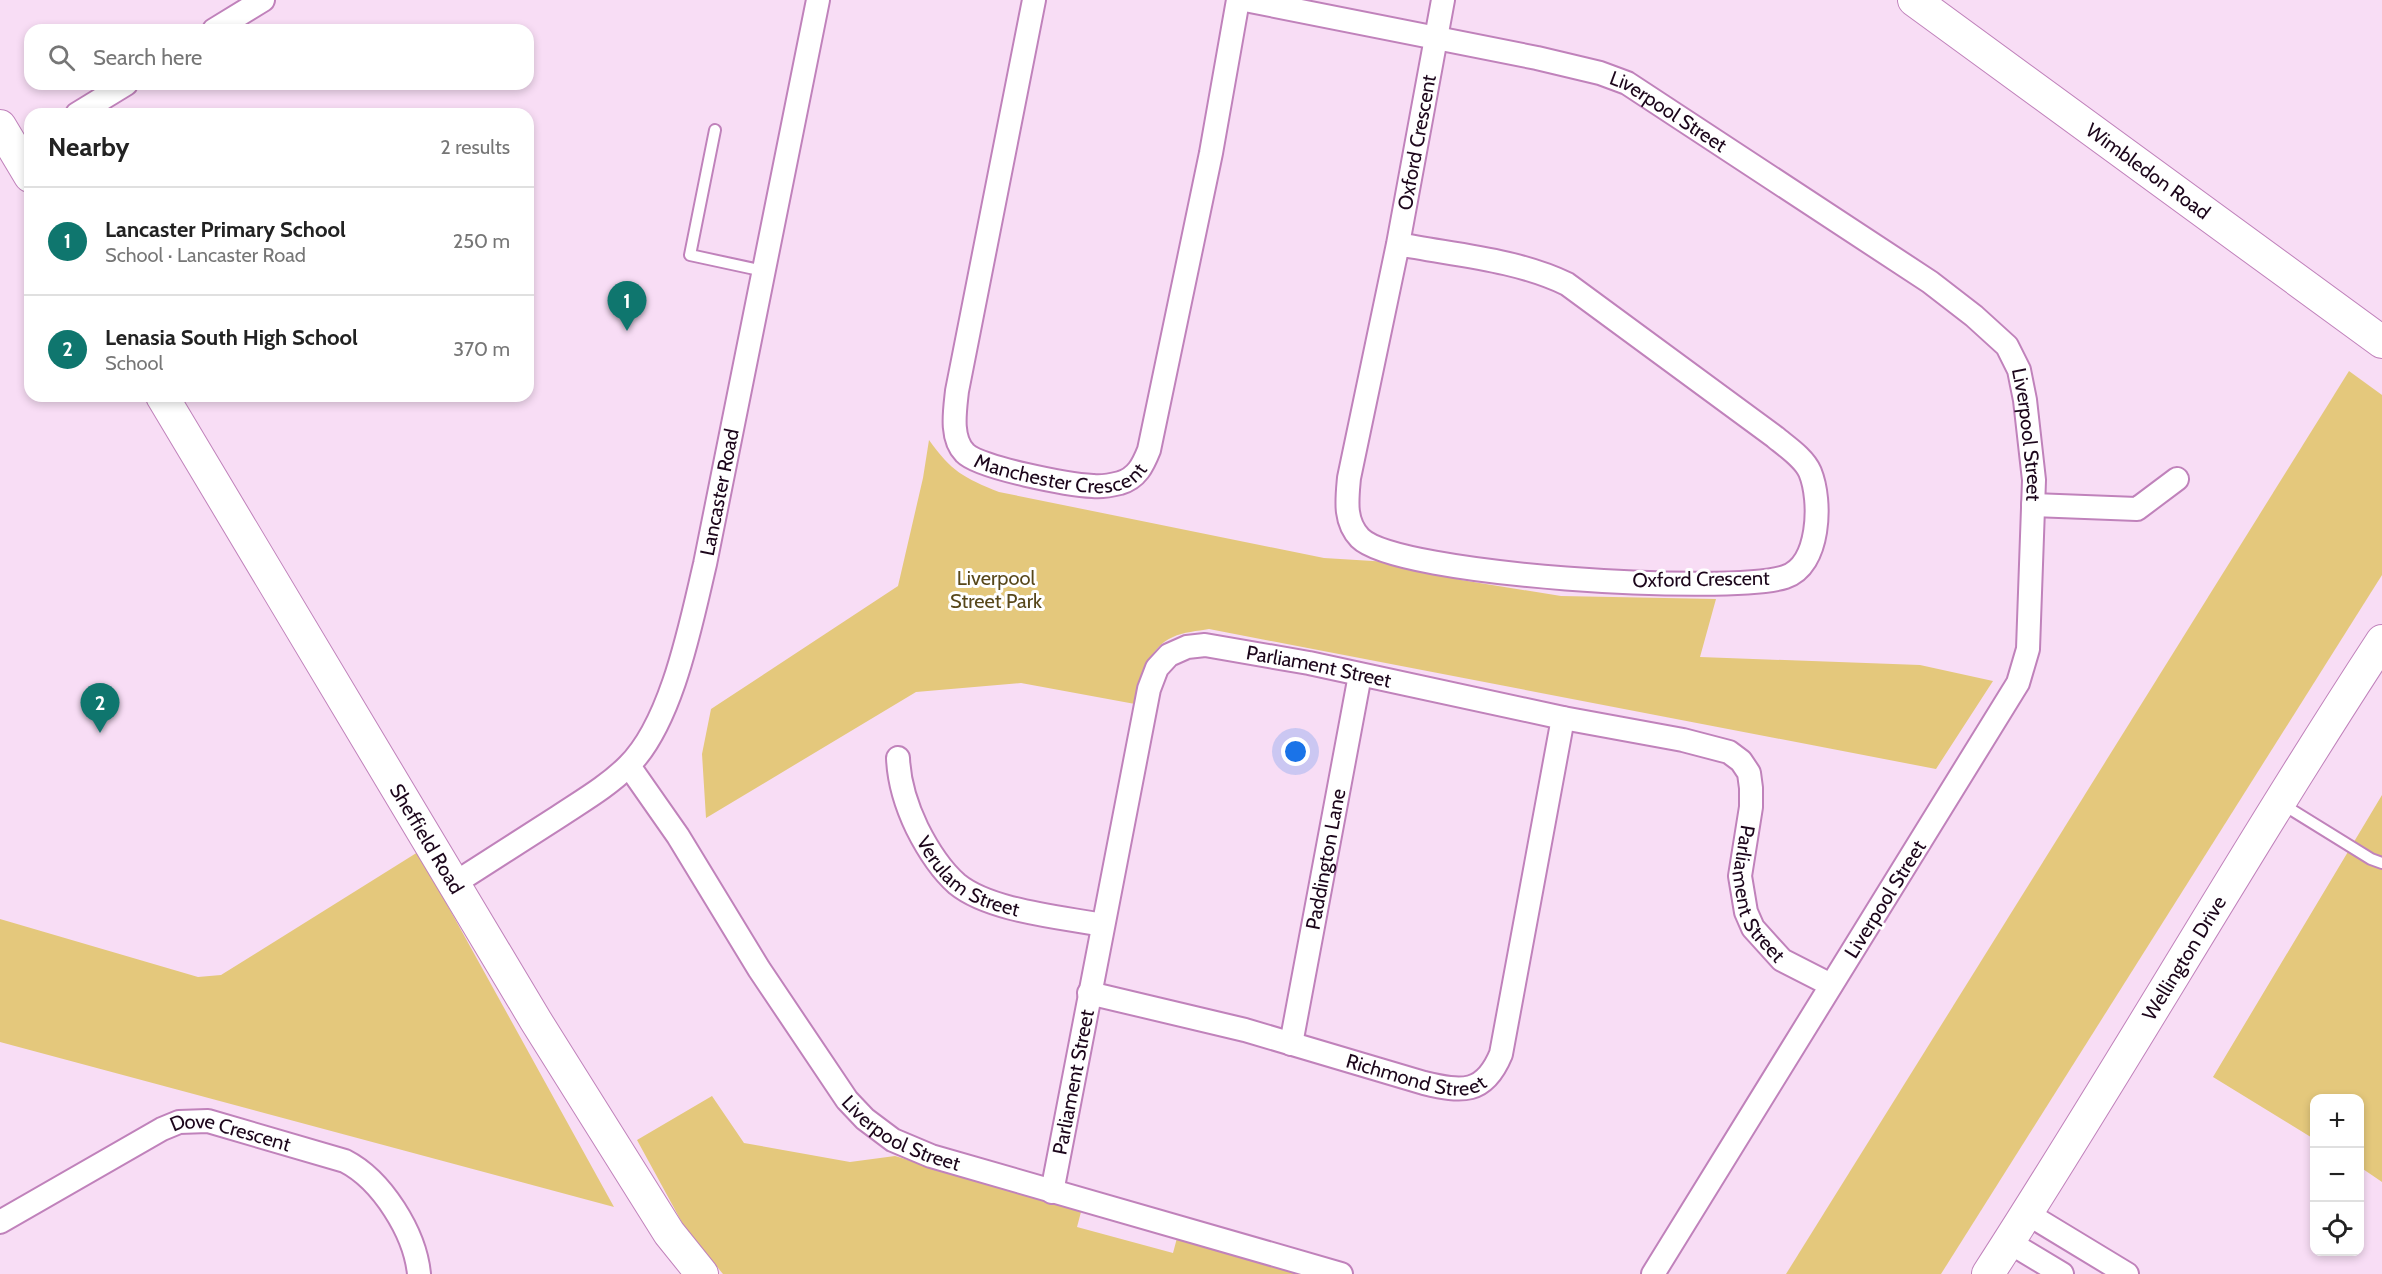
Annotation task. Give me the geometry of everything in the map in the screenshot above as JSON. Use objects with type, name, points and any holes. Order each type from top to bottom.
[{"type":"street","points":[[224,24],[263,0]]},
{"type":"street","name":"Lancaster Road","points":[[455,884],[594,793],[629,765],[652,732],[663,708],[684,651],[705,564],[819,0]]},
{"type":"street","name":"Manchester Crescent","points":[[1034,0],[957,391],[955,427],[963,452],[974,460],[995,467],[1091,486],[1121,483],[1134,476],[1144,465],[1149,450],[1211,153],[1238,0]]},
{"type":"street","name":"Liverpool Street","points":[[1245,0],[1536,58],[1627,83],[1930,282],[1974,316],[2007,346],[2019,370],[2025,400],[2034,480],[2028,649],[2018,683],[1653,1274]]},
{"type":"street","name":"Oxford Crescent","points":[[1398,244],[1520,267],[1547,274],[1567,284],[1775,437],[1804,463],[1814,485],[1815,528],[1807,560],[1796,572],[1785,577],[1752,582],[1533,576],[1438,564],[1393,555],[1361,538],[1351,526],[1347,513],[1348,487],[1398,244],[1443,0]]},
{"type":"street","name":"Wimbledon Road","points":[[1914,0],[2382,342]]},
{"type":"street","points":[[87,108],[116,90]]},
{"type":"street","name":"Sheffield Road","points":[[166,402],[536,1021],[669,1233],[702,1274]]},
{"type":"street","points":[[2033,505],[2137,509],[2177,479]]},
{"type":"street","name":"Wellington Drive","points":[[1988,1274],[2028,1214],[2279,802],[2382,641]]},
{"type":"street","name":"Parliament Street","points":[[1052,1192],[1149,689],[1157,668],[1169,655],[1187,647],[1205,645],[1309,663],[1563,718],[1714,747],[1741,760],[1749,773],[1751,788],[1751,807],[1740,876],[1746,912],[1754,928],[1782,960],[1831,985]]},
{"type":"street","name":"Paddington Lane","points":[[1291,1044],[1360,675]]},
{"type":"street","name":"Richmond Street","points":[[1089,993],[1291,1044],[1451,1090],[1472,1088],[1492,1072],[1501,1054],[1563,718]]},
{"type":"street","name":"Verulam Street","points":[[898,758],[899,776],[906,804],[922,838],[940,867],[958,885],[1005,905],[1102,925]]},
{"type":"street","name":"Liverpool Street","points":[[629,765],[694,861],[759,969],[848,1100],[865,1119],[893,1140],[931,1156],[1341,1274]]},
{"type":"street","name":"Dove Crescent","points":[[0,1222],[162,1129],[178,1122],[208,1121],[345,1161],[363,1170],[386,1195],[413,1245],[419,1274]]},
{"type":"street","points":[[2028,1214],[2127,1274]]},
{"type":"street","points":[[2009,1242],[2062,1274]]},
{"type":"lane","points":[[715,130],[690,255],[765,271]]},
{"type":"lane","points":[[2279,802],[2371,859],[2382,863]]},
{"type":"green space","points":[[2349,371],[2382,395],[2382,575],[1941,1274],[1786,1274]]},
{"type":"green space","name":"Liverpool Street Park","points":[[929,440],[944,459],[959,472],[999,492],[1324,558],[1389,562],[1461,580],[1561,596],[1716,599],[1700,657],[1920,665],[1993,681],[1936,769],[1209,629],[1177,635],[1157,649],[1146,666],[1135,704],[1021,683],[916,692],[706,818],[702,754],[711,709],[898,586],[923,478]]},
{"type":"green space","points":[[2382,795],[2382,1182],[2364,1170],[2364,1094],[2310,1094],[2310,1137],[2213,1077]]},
{"type":"green space","points":[[418,852],[614,1207],[0,1042],[0,919],[198,977],[221,975]]},
{"type":"green space","points":[[712,1096],[744,1143],[850,1162],[895,1156],[1081,1212],[1077,1227],[1173,1253],[1177,1238],[1298,1274],[723,1274],[685,1228],[637,1140]]},
{"type":"place","name":"Lancaster Primary School","points":[[627,331]]},
{"type":"place","name":"Lenasia South High School","points":[[100,733]]}]
